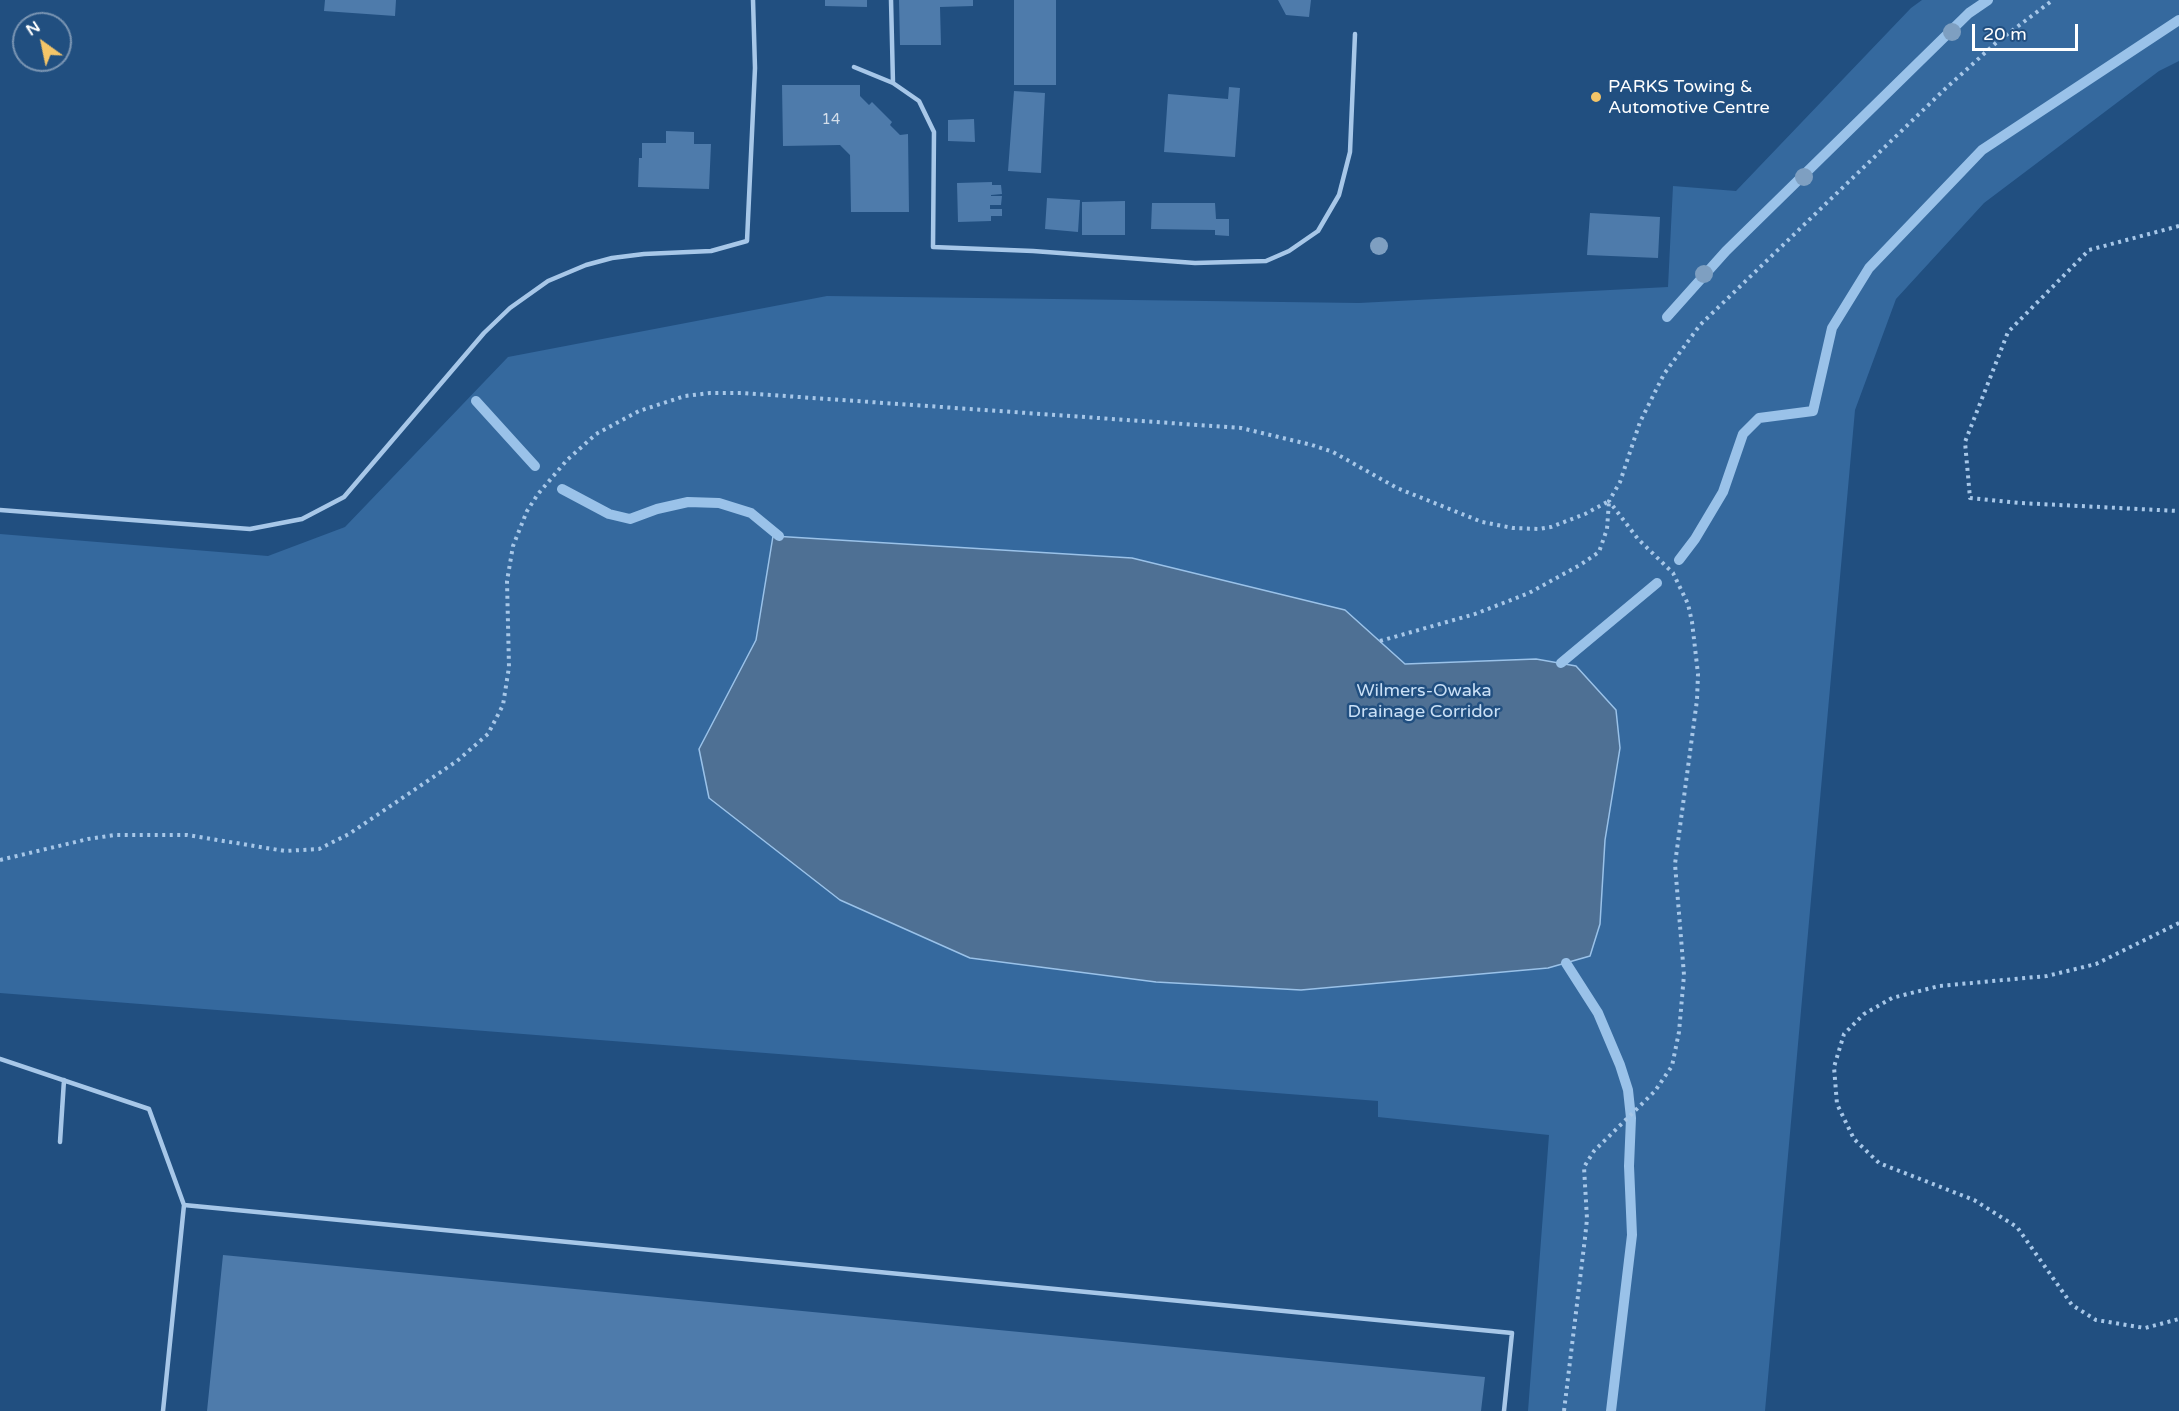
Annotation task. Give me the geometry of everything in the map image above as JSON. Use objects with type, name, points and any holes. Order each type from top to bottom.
[{"type":"lane","points":[[0,510],[250,529],[302,519],[344,497],[484,333],[510,308],[548,281],[586,265],[612,258],[711,251],[747,241],[754,68],[753,0]]},
{"type":"lane","points":[[891,0],[893,82]]},
{"type":"lane","points":[[854,67],[893,82],[919,101],[933,132],[933,247],[1033,251],[1195,263],[1266,261],[1289,251],[1318,231],[1339,195],[1350,152],[1355,34]]},
{"type":"lane","points":[[0,1059],[149,1109],[184,1205],[163,1411]]},
{"type":"lane","points":[[60,1142],[64,1080]]},
{"type":"lane","points":[[184,1205],[1512,1333],[1504,1411]]},
{"type":"path","points":[[1380,641],[1475,614],[1529,593],[1599,552],[1607,529],[1610,501],[1620,482],[1648,404],[1664,374],[1700,325],[1945,89],[1997,42],[2053,0]]},
{"type":"path","points":[[2179,226],[2089,250],[2008,332],[1965,442],[1970,498],[2020,503],[2179,511]]},
{"type":"path","points":[[0,860],[88,839],[115,835],[187,835],[285,850],[320,849],[349,834],[447,767],[476,746],[488,734],[503,705],[509,667],[507,581],[513,546],[527,511],[538,494],[567,460],[596,434],[639,411],[685,396],[742,393],[1241,428],[1323,448],[1397,488],[1482,522],[1513,528],[1551,527],[1585,514],[1610,501]]},
{"type":"path","points":[[1564,1411],[1587,1219],[1584,1167],[1594,1151],[1664,1080],[1672,1066],[1679,1032],[1684,975],[1675,864],[1694,730],[1698,674],[1696,648],[1688,604],[1680,584],[1673,573],[1638,539],[1610,501]]},
{"type":"path","points":[[2179,923],[2096,964],[2047,976],[1940,986],[1892,998],[1864,1014],[1844,1034],[1834,1066],[1836,1104],[1854,1139],[1880,1163],[1974,1200],[2017,1227],[2072,1305],[2096,1320],[2145,1328],[2179,1318]]},
{"type":"green space","name":"Wilmers-Owaka Drainage Corridor","points":[[1922,0],[2179,0],[2179,61],[2159,71],[1984,203],[1896,299],[1855,410],[1765,1411],[1528,1411],[1549,1135],[1378,1117],[1378,1101],[0,993],[0,534],[268,556],[345,527],[508,357],[827,296],[1359,303],[1668,287],[1673,186],[1736,191],[1911,8]]},
{"type":"shaded area","points":[[773,536],[1132,558],[1345,610],[1405,664],[1536,659],[1576,666],[1616,710],[1620,748],[1605,840],[1600,924],[1590,956],[1548,968],[1301,990],[1156,982],[970,958],[840,900],[709,798],[699,749],[756,640]]},
{"type":"building","points":[[325,0],[396,0],[395,16],[324,11]]},
{"type":"building","points":[[825,0],[867,0],[867,7],[825,6]]},
{"type":"building","points":[[899,0],[973,0],[973,6],[940,7],[941,45],[900,45]]},
{"type":"building","points":[[1014,0],[1056,0],[1056,85],[1014,85]]},
{"type":"building","points":[[1278,0],[1311,0],[1309,17],[1286,15]]},
{"type":"building","points":[[782,85],[860,85],[860,96],[869,105],[872,102],[892,122],[890,125],[900,135],[908,134],[909,212],[851,212],[850,155],[840,145],[783,146]]},
{"type":"building","points":[[1229,87],[1240,88],[1235,157],[1164,152],[1168,94],[1228,99]]},
{"type":"building","points":[[1014,91],[1045,93],[1041,173],[1008,171]]},
{"type":"building","points":[[974,119],[975,142],[948,141],[948,120]]},
{"type":"building","points":[[666,131],[694,132],[694,144],[711,144],[709,189],[638,187],[642,143],[666,143]]},
{"type":"building","points":[[992,182],[992,185],[1001,185],[1002,194],[991,196],[1002,196],[1001,205],[990,205],[990,209],[1002,209],[1002,216],[991,216],[991,221],[958,222],[957,183]]},
{"type":"building","points":[[1047,198],[1080,200],[1078,232],[1045,229]]},
{"type":"building","points":[[1125,201],[1125,235],[1082,235],[1082,202]]},
{"type":"building","points":[[1152,203],[1215,203],[1216,219],[1229,219],[1229,236],[1215,235],[1215,230],[1151,229]]},
{"type":"building","points":[[1590,213],[1660,217],[1658,258],[1587,255]]},
{"type":"building","points":[[223,1255],[1485,1377],[1481,1411],[207,1411]]},
{"type":"waterway","points":[[1667,317],[1726,251],[1969,13],[1988,0]]},
{"type":"waterway","points":[[1679,560],[1695,539],[1723,492],[1743,434],[1759,418],[1813,411],[1832,328],[1869,268],[1982,150],[2179,20]]},
{"type":"waterway","points":[[476,401],[535,466]]},
{"type":"waterway","points":[[562,489],[609,514],[630,519],[657,509],[688,502],[719,503],[751,513],[779,536]]},
{"type":"waterway","points":[[1561,663],[1657,583]]},
{"type":"waterway","points":[[1566,963],[1598,1013],[1620,1065],[1628,1090],[1631,1118],[1629,1166],[1632,1235],[1611,1411]]},
{"type":"place","name":"PARKS Towing & Automotive Centre","points":[[1596,97]]}]
